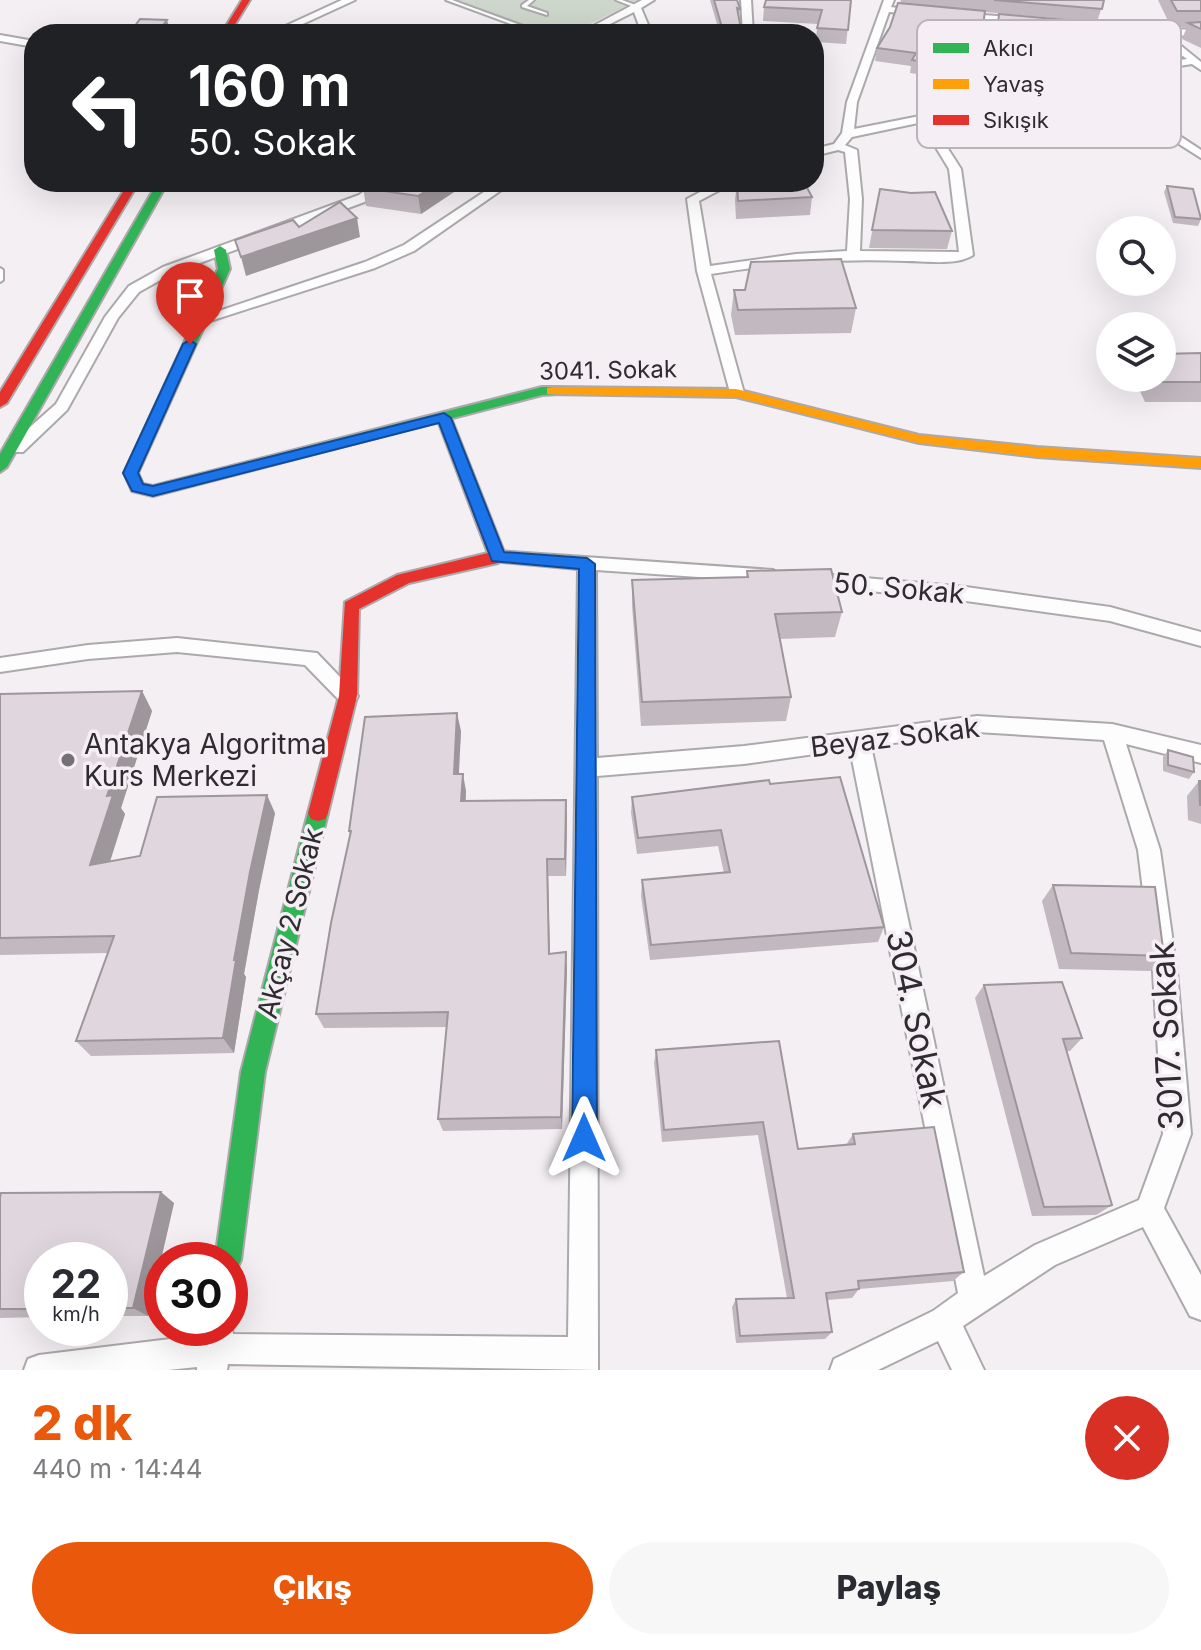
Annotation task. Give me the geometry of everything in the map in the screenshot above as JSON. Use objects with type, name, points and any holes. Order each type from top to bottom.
[{"type":"main road","points":[[238,24],[254,11]]},
{"type":"main road","points":[[0,403],[128,192]]},
{"type":"main road","points":[[2,463],[157,192]]},
{"type":"main road","name":"3041. Sokak","points":[[220,250],[224,269],[131,473],[137,488],[153,491],[542,391],[736,393],[919,439],[1037,452],[1201,463]]},
{"type":"main road","points":[[444,418],[498,557]]},
{"type":"main road","name":"Akçay 2 Sokak","points":[[230,1242],[253,1072],[348,696],[351,606],[372,589],[400,576],[498,557]]},
{"type":"street","points":[[296,24],[350,0]]},
{"type":"street","points":[[602,24],[649,0]]},
{"type":"street","points":[[746,0],[747,24]]},
{"type":"street","points":[[838,146],[848,134],[852,102],[886,5],[930,13]]},
{"type":"street","points":[[636,6],[643,24]]},
{"type":"street","points":[[945,14],[1031,20]]},
{"type":"street","points":[[1181,32],[1201,32]]},
{"type":"street","points":[[0,38],[24,42]]},
{"type":"street","points":[[1181,49],[1197,64]]},
{"type":"street","points":[[848,134],[917,120]]},
{"type":"street","points":[[1181,142],[1201,155]]},
{"type":"street","points":[[824,150],[838,146],[851,150],[856,199],[853,255]]},
{"type":"street","points":[[704,271],[777,258],[853,255],[944,258],[966,255],[955,169],[942,148]]},
{"type":"street","points":[[2,463],[62,407],[112,317],[134,289],[168,270],[352,203],[368,192]]},
{"type":"street","points":[[202,319],[359,269],[409,248],[492,192]]},
{"type":"street","points":[[708,192],[693,199],[704,271],[736,393]]},
{"type":"street","name":"50. Sokak","points":[[498,557],[966,594],[1110,614],[1201,639]]},
{"type":"street","points":[[39,1370],[216,1349],[583,1362],[587,564]]},
{"type":"street","points":[[0,665],[88,652],[177,645],[310,658],[348,696]]},
{"type":"street","name":"Beyaz Sokak","points":[[586,768],[744,755],[977,724],[1112,732],[1201,754]]},
{"type":"street","name":"3017. Sokak","points":[[1112,732],[1149,850],[1165,972],[1177,1134],[1149,1210]]},
{"type":"street","name":"304. Sokak","points":[[859,740],[974,1299]]},
{"type":"street","points":[[845,1370],[944,1322],[974,1299],[1045,1255],[1149,1210],[1201,1305]]},
{"type":"street","points":[[944,1322],[969,1370]]},
{"type":"lane","points":[[448,0],[515,24]]},
{"type":"lane","points":[[532,0],[524,6],[545,14]]},
{"type":"lane","points":[[618,0],[636,6]]},
{"type":"lane","points":[[0,270],[0,280]]},
{"type":"shaded area","points":[[454,0],[638,0],[591,24],[522,24]]},
{"type":"building","points":[[714,0],[737,0],[740,24],[721,24]]},
{"type":"building","points":[[766,0],[851,0],[848,30],[824,28],[824,24],[818,24],[822,10],[764,7]]},
{"type":"building","points":[[994,0],[1104,0],[1102,9]]},
{"type":"building","points":[[1171,0],[1201,0],[1201,11],[1177,11]]},
{"type":"building","points":[[898,3],[985,11],[984,20],[917,20],[917,61],[912,60],[916,53],[877,48],[890,27]]},
{"type":"building","points":[[999,14],[1065,20],[998,20]]},
{"type":"building","points":[[140,19],[167,20],[164,24],[136,24]]},
{"type":"building","points":[[1201,22],[1201,29],[1188,23]]},
{"type":"building","points":[[1167,186],[1193,189],[1201,219],[1175,216]]},
{"type":"building","points":[[880,189],[935,192],[952,231],[872,230]]},
{"type":"building","points":[[390,192],[424,192],[418,196]]},
{"type":"building","points":[[738,192],[809,192],[812,197],[738,201]]},
{"type":"building","points":[[340,202],[357,218],[241,257],[235,240],[293,220],[299,227]]},
{"type":"building","points":[[841,259],[856,308],[738,310],[734,290],[745,290],[751,262]]},
{"type":"building","points":[[1201,353],[1201,382],[1176,382],[1176,354]]},
{"type":"building","points":[[831,569],[842,612],[775,614],[791,697],[642,702],[632,580],[748,577],[747,571]]},
{"type":"building","points":[[142,691],[107,796],[113,795],[90,865],[140,856],[157,797],[267,795],[234,960],[223,1038],[76,1041],[114,936],[0,938],[0,694]]},
{"type":"building","points":[[457,713],[454,774],[463,774],[461,801],[566,800],[565,859],[547,859],[549,954],[566,952],[561,1117],[438,1119],[448,1012],[316,1014],[351,831],[365,717]]},
{"type":"building","points":[[1168,750],[1193,757],[1194,772],[1168,765]]},
{"type":"building","points":[[840,777],[884,927],[651,945],[642,880],[730,872],[721,830],[638,838],[632,797],[769,780],[770,784]]},
{"type":"building","points":[[1053,885],[1155,887],[1164,956],[1071,953]]},
{"type":"building","points":[[1062,982],[1082,1038],[1063,1039],[1112,1205],[1109,1206],[1044,1207],[984,985]]},
{"type":"building","points":[[779,1041],[798,1149],[855,1144],[853,1134],[934,1127],[964,1272],[858,1281],[859,1289],[826,1293],[832,1332],[740,1336],[736,1299],[794,1298],[763,1122],[664,1130],[656,1050]]},
{"type":"building","points":[[161,1192],[149,1242],[144,1242],[144,1262],[133,1308],[128,1308],[128,1242],[24,1242],[24,1309],[0,1309],[1,1193]]},
{"type":"traffic: fast","points":[[0,467],[157,192]]},
{"type":"traffic: fast","points":[[220,250],[224,269],[131,473],[137,488],[153,491],[542,391],[552,391]]},
{"type":"traffic: fast","points":[[230,1242],[253,1072],[318,813]]},
{"type":"traffic: slow","points":[[552,391],[736,393],[919,439],[1037,452],[1201,463]]},
{"type":"traffic: jam","points":[[231,24],[246,0]]},
{"type":"traffic: jam","points":[[0,403],[128,192]]},
{"type":"traffic: jam","points":[[318,813],[348,696],[351,606],[403,579],[498,557],[444,418]]},
{"type":"place","name":"Antakya Algoritma Kurs Merkezi","points":[[68,760]]},
{"type":"route","points":[[190,344],[131,473],[137,488],[153,491],[444,418],[498,557],[587,564],[584,1138]]}]
